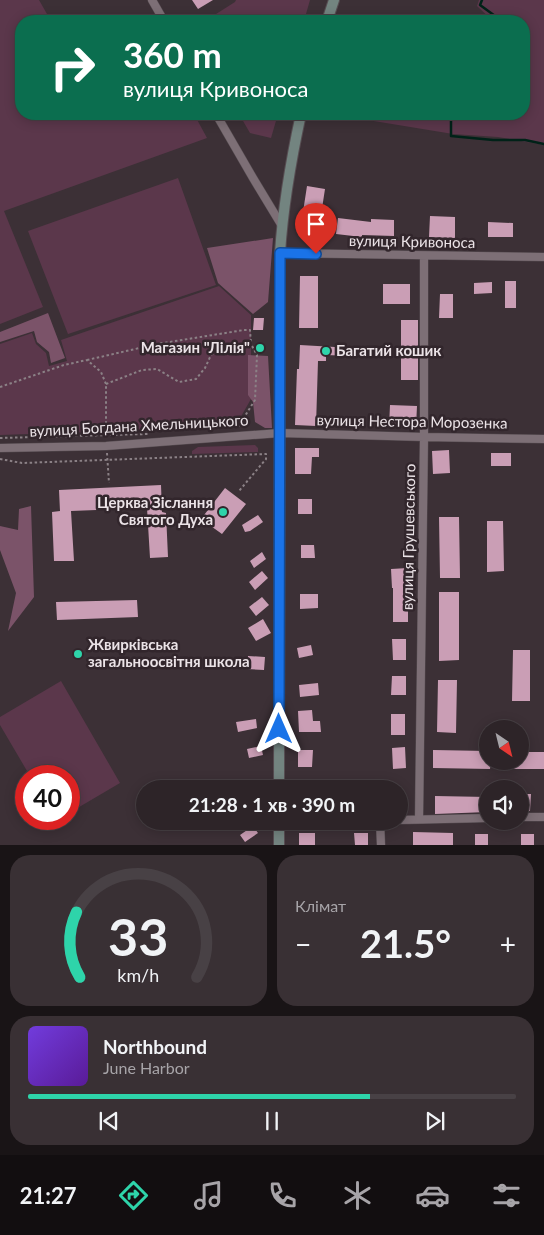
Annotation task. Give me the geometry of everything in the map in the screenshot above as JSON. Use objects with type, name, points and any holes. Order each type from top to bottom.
[{"type":"street","points":[[152,0],[161,15]]},
{"type":"street","points":[[329,15],[334,0]]},
{"type":"street","points":[[219,120],[282,226]]},
{"type":"street","points":[[279,780],[280,253],[292,154],[300,120]]},
{"type":"street","name":"вулиця Кривоноса","points":[[280,253],[544,257]]},
{"type":"street","name":"вулиця Грушевського","points":[[419,819],[424,438],[424,256]]},
{"type":"street","name":"вулиця Нестора Морозенка","points":[[280,433],[424,438],[544,439]]},
{"type":"street","name":"вулиця Богдана Хмельницького","points":[[0,448],[106,446],[280,433]]},
{"type":"street","points":[[529,817],[544,817]]},
{"type":"street","points":[[408,820],[479,818]]},
{"type":"street","points":[[279,830],[279,845]]},
{"type":"street","points":[[380,830],[381,845]]},
{"type":"path","points":[[0,387],[64,365],[157,344],[250,330],[251,344],[257,355],[255,400],[236,430]]},
{"type":"path","points":[[106,384],[142,370],[157,369],[179,382],[196,379],[205,368],[211,355],[222,347],[251,344]]},
{"type":"path","points":[[87,360],[101,372],[106,384],[106,403]]},
{"type":"path","points":[[0,438],[156,434]]},
{"type":"path","points":[[0,459],[22,463],[266,454],[266,459],[240,491]]},
{"type":"shaded area","points":[[0,0],[39,0],[48,15],[15,15],[15,120],[197,120],[207,138],[4,211],[43,307],[0,324]]},
{"type":"shaded area","points":[[236,0],[310,0],[306,15],[214,15]]},
{"type":"shaded area","points":[[479,0],[544,0],[544,145],[498,137],[453,134],[368,120],[530,120],[530,15],[487,15],[477,6]]},
{"type":"shaded area","points":[[242,120],[276,120],[271,138],[250,133]]},
{"type":"shaded area","points":[[178,178],[216,285],[68,334],[28,231]]},
{"type":"shaded area","points":[[273,238],[268,302],[253,314],[218,283],[207,248]]},
{"type":"shaded area","points":[[219,286],[251,315],[251,399],[235,427],[0,435],[0,344],[32,333],[36,344],[46,353],[49,366],[67,361],[61,340]]},
{"type":"shaded area","points":[[48,313],[65,358],[51,363],[49,352],[37,342],[34,331],[0,342],[0,332]]},
{"type":"shaded area","points":[[248,355],[268,356],[272,428],[265,428],[255,422],[253,402],[248,395]]},
{"type":"shaded area","points":[[255,445],[258,448],[258,452],[192,454],[192,451],[198,447]]},
{"type":"shaded area","points":[[31,506],[34,597],[8,631],[16,593],[0,550],[0,526],[18,530],[19,509]]},
{"type":"shaded area","points":[[61,681],[120,783],[80,807],[80,765],[24,765],[0,725],[0,717]]},
{"type":"building","points":[[192,0],[213,0],[198,9]]},
{"type":"building","points":[[307,186],[325,189],[321,215],[303,212]]},
{"type":"building","points":[[430,216],[455,217],[455,238],[429,237]]},
{"type":"building","points":[[338,218],[371,222],[371,219],[394,220],[394,236],[362,235],[362,237],[336,234]]},
{"type":"building","points":[[488,222],[513,223],[513,237],[488,237]]},
{"type":"building","points":[[300,276],[318,276],[318,328],[299,328]]},
{"type":"building","points":[[505,281],[516,281],[516,308],[505,308]]},
{"type":"building","points":[[492,282],[492,293],[474,294],[474,283]]},
{"type":"building","points":[[383,284],[410,284],[410,304],[383,304]]},
{"type":"building","points":[[440,294],[453,294],[453,318],[439,318]]},
{"type":"building","points":[[254,318],[264,318],[263,330],[253,330]]},
{"type":"building","points":[[401,320],[418,320],[418,380],[401,380]]},
{"type":"building","points":[[300,345],[352,348],[351,356],[326,355],[326,361],[318,361],[316,426],[295,425]]},
{"type":"building","points":[[390,405],[417,406],[416,427],[389,427]]},
{"type":"building","points":[[295,448],[319,448],[319,457],[312,457],[311,474],[295,474]]},
{"type":"building","points":[[449,450],[450,473],[433,474],[432,451]]},
{"type":"building","points":[[491,453],[511,453],[511,466],[491,466]]},
{"type":"building","points":[[161,485],[162,512],[166,513],[168,557],[150,558],[147,508],[71,511],[74,561],[54,561],[52,512],[60,511],[59,490]]},
{"type":"building","name":"Церква Зіслання Святого Духа","points":[[225,488],[246,504],[222,534],[201,519]]},
{"type":"building","points":[[298,499],[312,499],[312,514],[298,514]]},
{"type":"building","points":[[258,515],[263,522],[250,531],[245,532],[242,525]]},
{"type":"building","points":[[439,517],[459,517],[460,578],[440,578]]},
{"type":"building","points":[[487,521],[503,521],[504,571],[487,572]]},
{"type":"building","points":[[301,545],[314,545],[315,558],[301,558]]},
{"type":"building","points":[[262,552],[266,559],[254,568],[250,561]]},
{"type":"building","points":[[408,568],[408,622],[393,622],[391,569]]},
{"type":"building","points":[[262,571],[268,578],[255,590],[249,582]]},
{"type":"building","points":[[439,592],[459,592],[459,660],[439,661]]},
{"type":"building","points":[[300,594],[318,594],[318,608],[300,609]]},
{"type":"building","points":[[262,597],[269,605],[256,616],[249,607]]},
{"type":"building","points":[[137,600],[138,617],[57,620],[56,602]]},
{"type":"building","points":[[263,619],[271,633],[256,641],[248,628]]},
{"type":"building","points":[[392,639],[406,639],[406,660],[393,660]]},
{"type":"building","points":[[311,645],[313,655],[299,658],[297,648]]},
{"type":"building","points":[[513,650],[530,650],[530,701],[512,701]]},
{"type":"building","points":[[248,656],[265,657],[264,670],[247,669]]},
{"type":"building","points":[[392,676],[406,676],[406,695],[391,695]]},
{"type":"building","points":[[438,680],[457,680],[456,733],[437,732]]},
{"type":"building","points":[[318,683],[319,695],[300,697],[299,685]]},
{"type":"building","points":[[312,710],[313,721],[320,721],[321,732],[299,732],[298,711]]},
{"type":"building","points":[[391,714],[405,714],[405,735],[391,735]]},
{"type":"building","points":[[256,719],[257,728],[238,732],[236,722]]},
{"type":"building","points":[[261,746],[263,755],[249,758],[247,749]]},
{"type":"building","points":[[405,747],[406,768],[393,769],[392,748]]},
{"type":"building","points":[[298,750],[313,750],[312,767],[298,767]]},
{"type":"building","points":[[433,750],[479,751],[479,769],[433,768]]},
{"type":"building","points":[[529,752],[544,752],[544,769],[529,769]]},
{"type":"building","points":[[529,794],[531,794],[530,811]]},
{"type":"building","points":[[435,796],[479,797],[479,812],[435,814]]},
{"type":"building","points":[[247,830],[256,830],[258,833],[245,842],[240,835]]},
{"type":"building","points":[[413,832],[453,833],[453,845],[413,845]]},
{"type":"building","points":[[299,833],[315,833],[315,845],[299,845]]},
{"type":"building","points":[[354,833],[368,833],[368,845],[355,845]]},
{"type":"building","points":[[475,834],[488,834],[488,845],[475,845]]},
{"type":"building","points":[[521,834],[534,834],[534,845],[521,845]]},
{"type":"waterway","points":[[482,0],[480,5],[494,15]]},
{"type":"waterway","points":[[451,120],[451,136],[493,140],[525,140],[544,144]]},
{"type":"place","name":"Магазин \"Лілія\"","points":[[260,348]]},
{"type":"place","name":"Багатий кошик","points":[[326,351]]},
{"type":"place","name":"Церква Зіслання Святого Духа","points":[[223,512]]},
{"type":"place","name":"Жвирківська загальноосвітня школа","points":[[78,654]]},
{"type":"route","points":[[279,729],[280,253],[316,254]]}]
